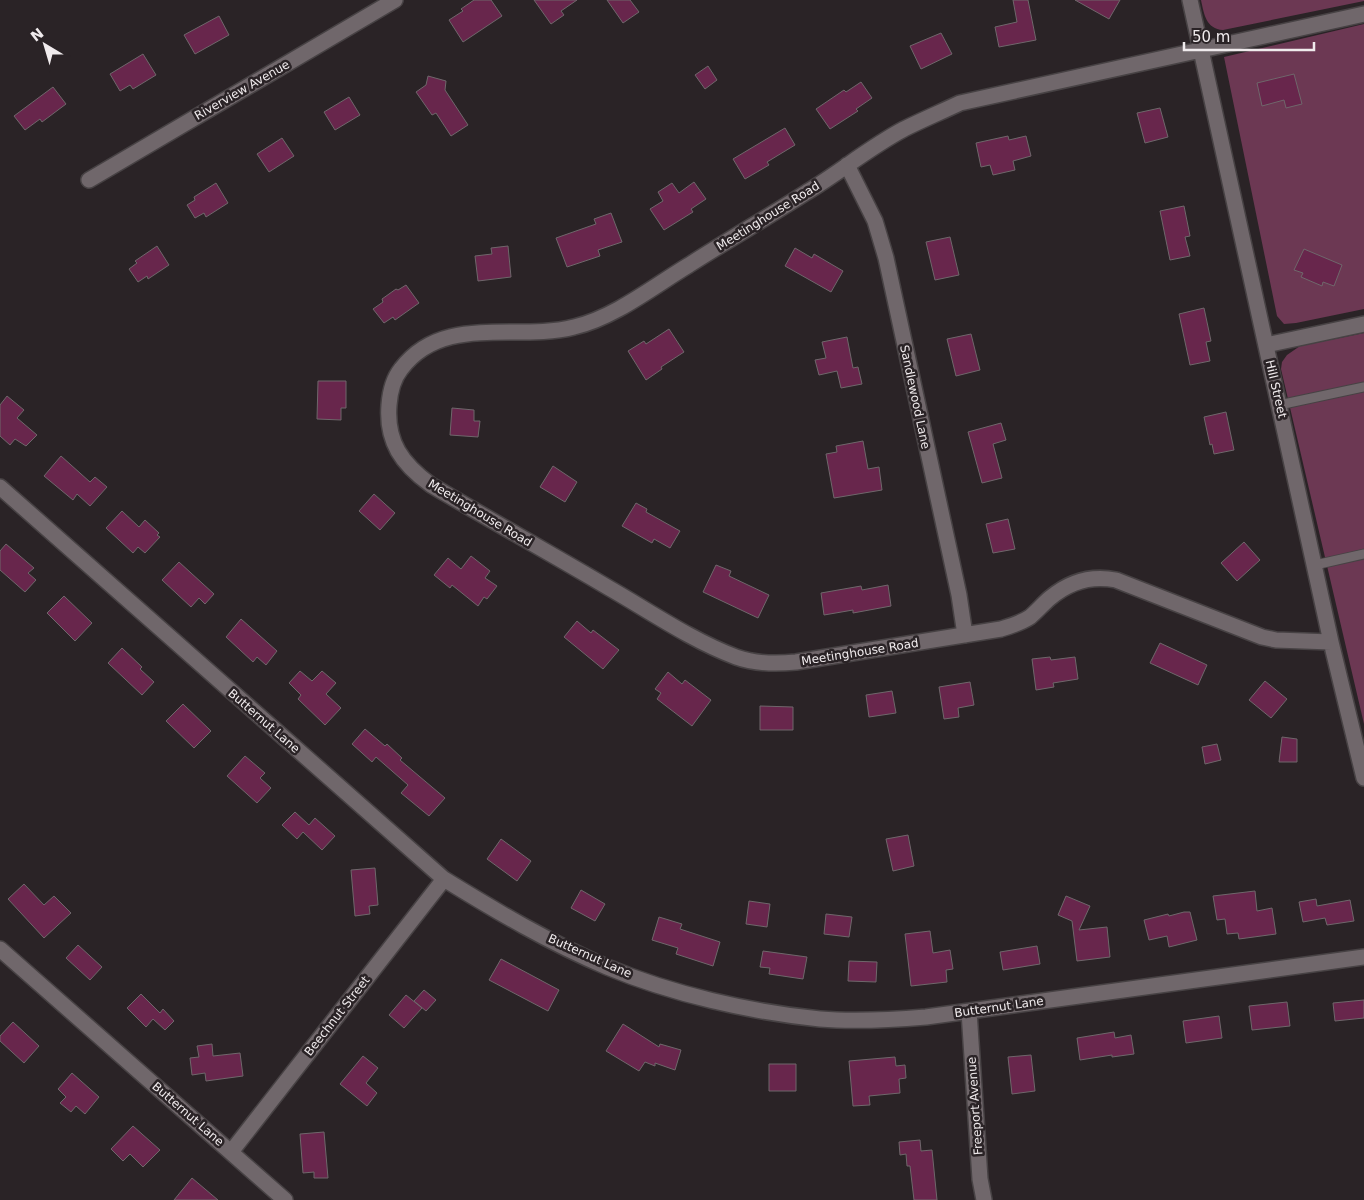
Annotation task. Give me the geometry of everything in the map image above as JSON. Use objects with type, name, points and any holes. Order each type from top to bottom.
[{"type":"street","name":"Riverview Avenue","points":[[89,180],[395,0]]},
{"type":"street","name":"Hill Street","points":[[1190,0],[1314,565],[1364,778]]},
{"type":"street","name":"Meetinghouse Road","points":[[1332,642],[1276,640],[1262,637],[1116,580],[1101,578],[1085,579],[1060,590],[1018,624],[1001,629],[782,664],[738,658],[672,626],[431,485],[406,463],[397,450],[390,434],[388,417],[393,384],[401,369],[426,346],[442,338],[459,334],[531,332],[574,328],[611,313],[904,130],[960,103],[1364,14]]},
{"type":"street","name":"Sandlewood Lane","points":[[847,165],[876,221],[886,258],[959,595],[965,635]]},
{"type":"street","points":[[1266,345],[1364,324]]},
{"type":"street","name":"Butternut Lane","points":[[0,487],[444,879],[496,911],[608,967],[667,988],[773,1013],[820,1019],[873,1021],[926,1018],[1364,957]]},
{"type":"street","name":"Beechnut Street","points":[[231,1152],[444,879]]},
{"type":"street","name":"Butternut Lane","points":[[0,949],[285,1200]]},
{"type":"street","name":"Freeport Avenue","points":[[969,1011],[980,1178],[984,1200]]},
{"type":"lane","points":[[1279,405],[1364,387]]},
{"type":"lane","points":[[1314,565],[1364,554]]},
{"type":"shaded area","points":[[1201,0],[1364,1],[1223,30],[1209,24]]},
{"type":"shaded area","points":[[1364,24],[1364,309],[1284,324],[1277,316],[1224,57]]},
{"type":"shaded area","points":[[1364,333],[1364,724],[1281,369],[1282,362],[1287,355],[1300,346]]},
{"type":"building","points":[[474,0],[491,0],[502,16],[463,42],[449,20],[463,11],[461,9]]},
{"type":"building","points":[[534,0],[577,0],[561,11],[564,15],[551,24]]},
{"type":"building","points":[[607,0],[630,0],[639,12],[623,23]]},
{"type":"building","points":[[1013,0],[1028,0],[1036,40],[999,47],[995,27],[1017,22]]},
{"type":"building","points":[[1075,0],[1120,0],[1109,19]]},
{"type":"building","points":[[219,16],[229,35],[195,54],[184,35]]},
{"type":"building","points":[[941,33],[952,54],[921,69],[910,46]]},
{"type":"building","points":[[143,54],[156,75],[133,89],[130,85],[120,91],[110,74]]},
{"type":"building","points":[[708,66],[717,80],[705,89],[695,75]]},
{"type":"building","points":[[1294,74],[1302,104],[1286,108],[1284,100],[1262,106],[1257,83]]},
{"type":"building","points":[[428,76],[446,81],[445,90],[468,125],[451,136],[436,113],[432,115],[416,92],[426,85]]},
{"type":"building","points":[[861,82],[872,98],[856,109],[858,111],[830,129],[816,109],[844,90],[846,92]]},
{"type":"building","points":[[53,87],[66,104],[42,122],[40,119],[25,130],[14,116]]},
{"type":"building","points":[[349,97],[360,115],[335,130],[324,112]]},
{"type":"building","points":[[1160,108],[1168,137],[1145,143],[1137,113]]},
{"type":"building","points":[[785,128],[795,145],[767,162],[769,165],[745,179],[733,159]]},
{"type":"building","points":[[1008,136],[1009,140],[1026,136],[1031,156],[1013,161],[1015,170],[993,175],[990,165],[981,167],[976,143]]},
{"type":"building","points":[[282,138],[294,156],[269,172],[257,154]]},
{"type":"building","points":[[694,182],[706,199],[691,209],[693,212],[664,230],[650,209],[663,201],[658,192],[672,183],[679,193]]},
{"type":"building","points":[[216,183],[228,203],[206,217],[204,213],[195,218],[187,205],[195,200],[194,197]]},
{"type":"building","points":[[1184,206],[1190,236],[1185,237],[1190,256],[1170,260],[1160,211]]},
{"type":"building","points":[[611,213],[622,242],[598,250],[600,256],[567,267],[556,238],[596,224],[594,219]]},
{"type":"building","points":[[950,237],[959,275],[935,280],[926,242]]},
{"type":"building","points":[[157,246],[169,265],[148,279],[147,276],[138,282],[129,269],[137,263],[135,261]]},
{"type":"building","points":[[508,246],[511,277],[478,281],[475,256],[492,254],[491,248]]},
{"type":"building","points":[[795,248],[812,258],[814,254],[843,271],[831,292],[785,266]]},
{"type":"building","points":[[1304,249],[1342,265],[1334,286],[1323,282],[1322,286],[1301,277],[1303,273],[1294,270]]},
{"type":"building","points":[[406,285],[419,303],[395,320],[393,317],[384,323],[373,309],[383,302],[382,299],[396,289],[398,290]]},
{"type":"building","points":[[1204,308],[1211,341],[1206,342],[1210,361],[1190,365],[1179,314]]},
{"type":"building","points":[[669,329],[684,352],[661,367],[662,369],[646,380],[628,351],[644,341],[646,344]]},
{"type":"building","points":[[971,334],[980,370],[956,376],[947,339]]},
{"type":"building","points":[[847,337],[853,368],[858,367],[862,384],[841,388],[837,371],[819,375],[815,360],[826,358],[822,342]]},
{"type":"building","points":[[318,381],[346,381],[346,408],[341,408],[341,420],[317,419]]},
{"type":"building","points":[[7,396],[24,410],[17,418],[37,435],[26,446],[15,439],[10,445],[0,436],[0,405]]},
{"type":"building","points":[[452,408],[474,410],[474,421],[480,421],[478,437],[450,435]]},
{"type":"building","points":[[1226,412],[1234,450],[1214,454],[1212,444],[1210,445],[1204,417]]},
{"type":"building","points":[[1001,423],[1006,440],[993,444],[1002,478],[982,483],[968,432]]},
{"type":"building","points":[[863,441],[868,469],[879,467],[882,490],[834,498],[826,454],[837,452],[836,446]]},
{"type":"building","points":[[61,456],[90,482],[95,477],[107,487],[90,506],[77,494],[73,500],[44,476]]},
{"type":"building","points":[[553,466],[577,482],[565,502],[540,487]]},
{"type":"building","points":[[374,494],[395,513],[380,530],[359,511]]},
{"type":"building","points":[[636,503],[647,509],[646,512],[680,531],[670,548],[654,539],[652,543],[622,526]]},
{"type":"building","points":[[122,511],[139,527],[145,520],[159,533],[157,535],[160,537],[145,553],[138,547],[133,553],[106,528]]},
{"type":"building","points":[[1008,519],[1015,549],[993,553],[986,524]]},
{"type":"building","points":[[1244,542],[1260,560],[1237,581],[1221,563]]},
{"type":"building","points":[[6,544],[34,568],[28,573],[36,580],[25,592],[0,570],[0,551]]},
{"type":"building","points":[[471,556],[490,571],[485,578],[497,586],[487,599],[484,597],[478,606],[452,585],[450,588],[434,575],[448,558],[461,569]]},
{"type":"building","points":[[179,562],[214,594],[205,604],[199,598],[191,607],[162,580]]},
{"type":"building","points":[[716,565],[731,571],[729,576],[769,595],[758,618],[703,592]]},
{"type":"building","points":[[888,585],[891,606],[853,613],[853,610],[824,615],[821,593],[861,586],[862,590]]},
{"type":"building","points":[[64,596],[92,623],[75,641],[47,613]]},
{"type":"building","points":[[241,619],[277,651],[266,665],[257,657],[253,662],[226,637]]},
{"type":"building","points":[[577,621],[591,633],[593,630],[619,650],[603,669],[564,637]]},
{"type":"building","points":[[1160,643],[1207,665],[1198,685],[1150,663]]},
{"type":"building","points":[[122,648],[142,667],[140,669],[154,682],[142,695],[108,663]]},
{"type":"building","points":[[1050,657],[1051,660],[1075,657],[1078,679],[1053,683],[1054,687],[1036,690],[1032,659]]},
{"type":"building","points":[[300,671],[312,681],[322,671],[336,683],[326,694],[341,708],[325,725],[298,699],[301,695],[289,683]]},
{"type":"building","points":[[668,672],[682,684],[685,680],[711,700],[692,726],[657,699],[661,693],[655,689]]},
{"type":"building","points":[[1265,681],[1287,699],[1271,718],[1249,700]]},
{"type":"building","points":[[970,682],[974,705],[958,708],[959,717],[944,719],[939,687]]},
{"type":"building","points":[[892,691],[896,713],[869,717],[866,695]]},
{"type":"building","points":[[183,704],[211,731],[194,748],[166,721]]},
{"type":"building","points":[[760,706],[793,707],[793,730],[760,730]]},
{"type":"building","points":[[365,729],[385,746],[387,744],[402,758],[400,760],[445,798],[429,816],[401,793],[408,785],[376,757],[372,762],[352,744]]},
{"type":"building","points":[[1282,737],[1297,739],[1297,762],[1279,762]]},
{"type":"building","points":[[1217,744],[1221,760],[1205,764],[1202,747]]},
{"type":"building","points":[[245,756],[265,773],[260,778],[271,788],[257,803],[227,776]]},
{"type":"building","points":[[295,812],[309,825],[315,818],[335,836],[322,850],[303,832],[297,839],[282,825]]},
{"type":"building","points":[[908,835],[914,866],[893,871],[886,839]]},
{"type":"building","points":[[501,839],[531,861],[517,881],[487,859]]},
{"type":"building","points":[[375,868],[378,905],[369,906],[370,914],[355,916],[351,870]]},
{"type":"building","points":[[24,884],[44,905],[54,896],[71,913],[44,938],[8,899]]},
{"type":"building","points":[[581,890],[605,904],[595,921],[571,908]]},
{"type":"building","points":[[1255,891],[1257,911],[1272,908],[1276,934],[1239,939],[1238,933],[1227,934],[1225,919],[1217,920],[1213,896]]},
{"type":"building","points":[[1066,896],[1090,906],[1079,930],[1107,927],[1110,957],[1077,961],[1072,921],[1058,915]]},
{"type":"building","points":[[1316,899],[1317,906],[1350,900],[1354,921],[1327,925],[1325,918],[1303,922],[1299,902]]},
{"type":"building","points":[[749,901],[770,904],[767,927],[746,924]]},
{"type":"building","points":[[1190,912],[1197,940],[1169,947],[1167,936],[1149,940],[1144,920]]},
{"type":"building","points":[[826,914],[852,917],[849,937],[824,934]]},
{"type":"building","points":[[659,917],[682,924],[680,929],[720,942],[713,966],[676,954],[678,948],[652,940]]},
{"type":"building","points":[[930,931],[933,953],[950,950],[953,969],[946,970],[947,982],[911,986],[905,934]]},
{"type":"building","points":[[78,945],[102,967],[90,980],[66,958]]},
{"type":"building","points":[[1037,946],[1040,964],[1003,970],[1000,952]]},
{"type":"building","points":[[763,951],[807,957],[803,979],[769,974],[770,968],[760,967]]},
{"type":"building","points":[[501,959],[559,990],[548,1011],[489,980]]},
{"type":"building","points":[[849,961],[877,962],[876,982],[848,981]]},
{"type":"building","points":[[424,990],[436,1000],[426,1011],[414,1001]]},
{"type":"building","points":[[141,994],[160,1013],[163,1009],[174,1021],[165,1030],[153,1019],[146,1027],[127,1008]]},
{"type":"building","points":[[406,995],[422,1008],[404,1028],[389,1015]]},
{"type":"building","points":[[1364,1000],[1364,1018],[1335,1021],[1333,1003]]},
{"type":"building","points":[[1287,1002],[1290,1026],[1252,1030],[1249,1006]]},
{"type":"building","points":[[1219,1016],[1222,1038],[1186,1043],[1183,1021]]},
{"type":"building","points":[[13,1022],[39,1046],[24,1063],[0,1041],[0,1036]]},
{"type":"building","points":[[623,1024],[659,1047],[660,1044],[681,1050],[675,1070],[655,1063],[655,1066],[645,1062],[639,1071],[606,1051]]},
{"type":"building","points":[[1114,1032],[1115,1038],[1131,1035],[1134,1054],[1080,1060],[1077,1038]]},
{"type":"building","points":[[212,1044],[213,1056],[240,1053],[243,1076],[206,1081],[205,1073],[192,1075],[190,1058],[199,1057],[197,1046]]},
{"type":"building","points":[[1031,1055],[1035,1091],[1012,1094],[1008,1057]]},
{"type":"building","points":[[363,1056],[378,1068],[366,1083],[377,1093],[367,1106],[340,1084]]},
{"type":"building","points":[[895,1057],[896,1066],[905,1065],[906,1078],[899,1079],[900,1093],[869,1096],[870,1105],[853,1106],[849,1061]]},
{"type":"building","points":[[769,1064],[796,1064],[796,1091],[769,1091]]},
{"type":"building","points":[[72,1073],[99,1097],[85,1114],[76,1106],[71,1112],[60,1103],[66,1097],[58,1089]]},
{"type":"building","points":[[133,1126],[160,1150],[143,1167],[130,1154],[123,1161],[111,1149]]},
{"type":"building","points":[[324,1132],[328,1178],[314,1178],[314,1172],[303,1173],[300,1134]]},
{"type":"building","points":[[920,1140],[921,1151],[932,1150],[937,1200],[914,1200],[910,1166],[907,1166],[906,1154],[900,1155],[899,1142]]},
{"type":"building","points":[[192,1178],[218,1200],[174,1200]]}]
